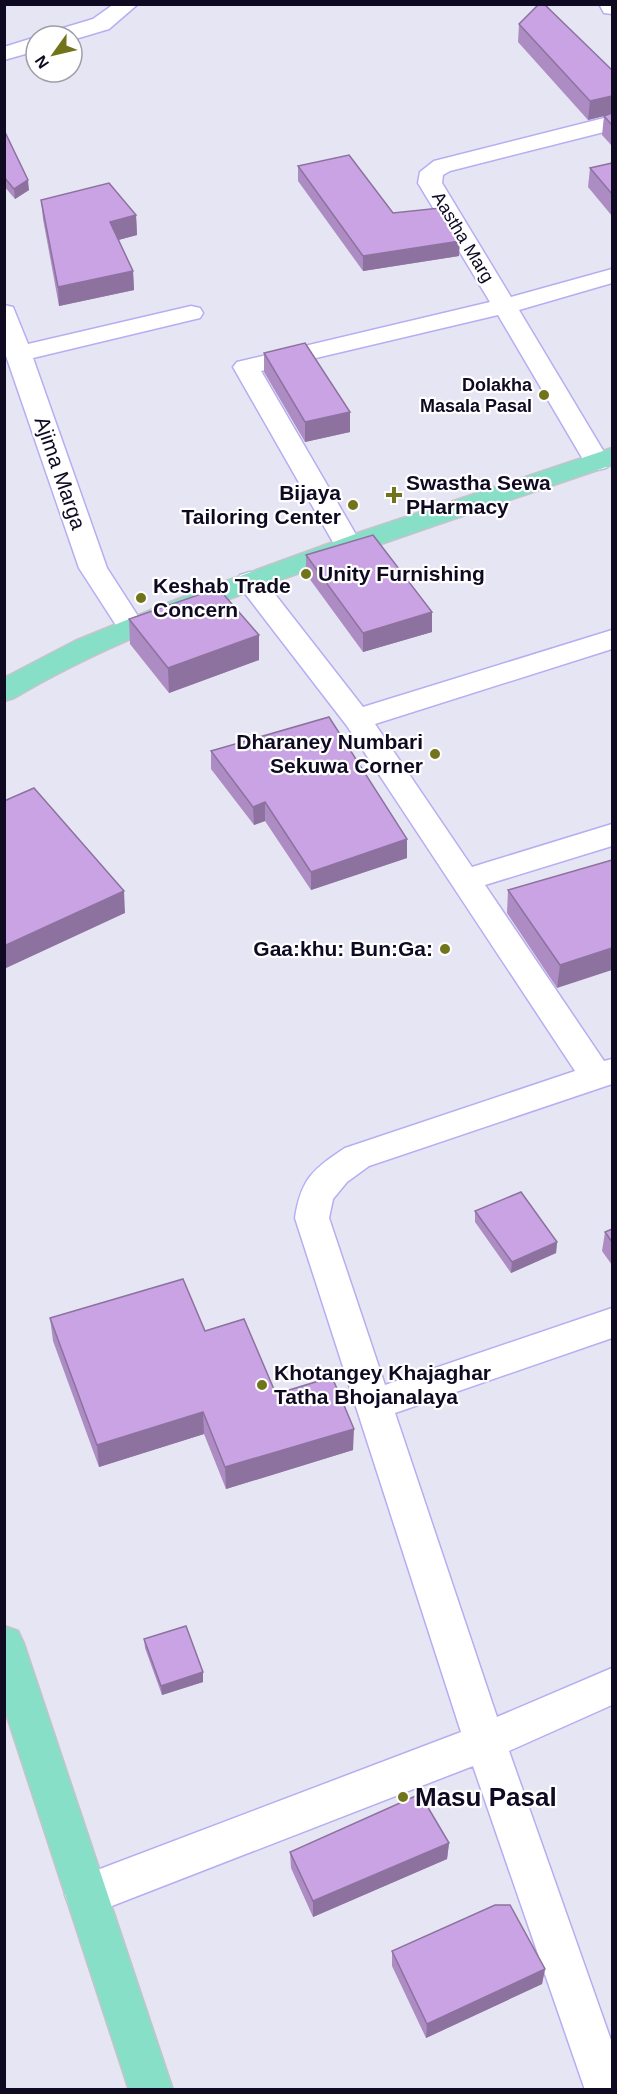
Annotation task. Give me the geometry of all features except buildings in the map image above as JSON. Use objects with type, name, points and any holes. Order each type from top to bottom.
[{"type":"main road","points":[[4,692],[40,669],[131,627],[348,545],[605,459]]},
{"type":"main road","points":[[4,1644],[151,2090]]},
{"type":"street","points":[[84,29],[101,24],[128,4]]},
{"type":"street","points":[[609,4],[612,8]]},
{"type":"street","points":[[4,54],[24,48]]},
{"type":"street","name":"Aastha Marg","points":[[605,459],[577,424],[430,183],[432,172],[442,166],[612,123]]},
{"type":"street","points":[[348,545],[246,367],[505,306],[612,276]]},
{"type":"street","name":"Ajima Marga","points":[[4,312],[93,568],[131,627]]},
{"type":"street","points":[[19,354],[191,313]]},
{"type":"street","points":[[250,581],[357,719],[465,880],[604,1073],[357,1157],[335,1172],[316,1194],[312,1218],[485,1742],[608,2090]]},
{"type":"street","points":[[357,719],[612,639]]},
{"type":"street","points":[[465,880],[612,835]]},
{"type":"street","points":[[374,1404],[612,1323]]},
{"type":"street","points":[[86,1895],[485,1742],[612,1686]]},
{"type":"place","name":"Dolakha Masala Pasal","points":[[544,395]]},
{"type":"place","name":"Swastha Sewa PHarmacy","points":[[394,495]]},
{"type":"place","name":"Bijaya Tailoring Center","points":[[353,505]]},
{"type":"place","name":"Unity Furnishing","points":[[306,574]]},
{"type":"place","name":"Keshab Trade Concern","points":[[141,598]]},
{"type":"place","name":"Dharaney Numbari Sekuwa Corner","points":[[435,754]]},
{"type":"place","name":"Gaa:khu: Bun:Ga:","points":[[445,949]]},
{"type":"place","name":"Khotangey Khajaghar Tatha Bhojanalaya","points":[[262,1385]]},
{"type":"place","name":"Masu Pasal","points":[[403,1797]]}]
